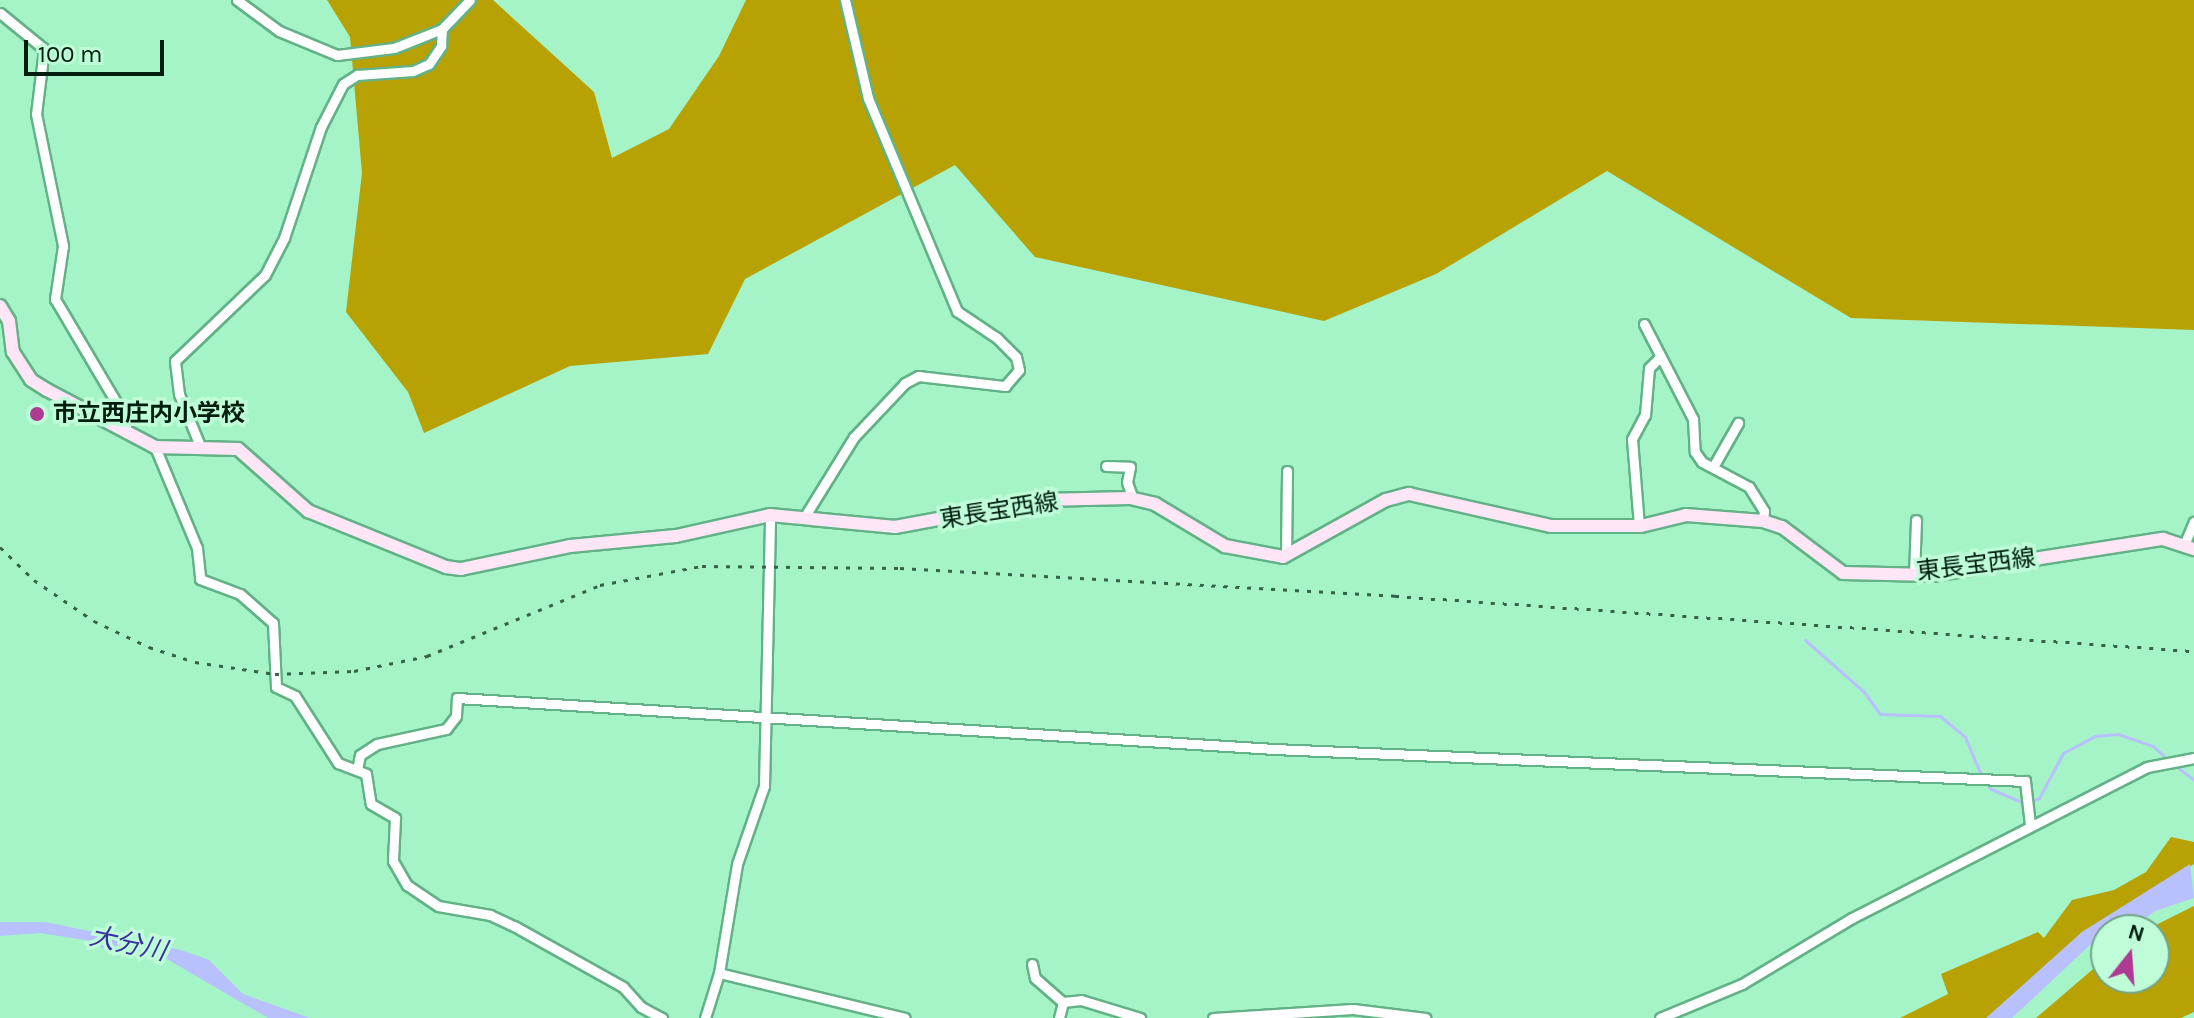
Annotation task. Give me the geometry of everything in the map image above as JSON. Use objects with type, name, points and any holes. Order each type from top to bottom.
[{"type":"main road","name":"東長宝西線","points":[[0,306],[9,321],[13,352],[31,380],[155,447],[238,449],[308,511],[446,567],[461,569],[570,546],[676,536],[770,515],[805,516],[863,528],[895,527],[1041,500],[1133,499],[1155,504],[1225,546],[1260,556],[1286,556],[1386,500],[1409,494],[1528,524],[1639,526],[1686,515],[1763,521],[1782,527],[1834,570],[1914,575],[2142,541],[2189,547]]},
{"type":"street","points":[[237,0],[279,31],[337,55],[394,48],[442,29],[470,0]]},
{"type":"street","points":[[805,516],[854,437],[905,383],[918,376],[1005,386],[1019,370],[1016,357],[997,338],[957,311],[868,98],[845,0]]},
{"type":"street","points":[[0,13],[44,49],[36,114],[63,246],[55,299],[126,419],[126,433]]},
{"type":"street","points":[[200,446],[179,394],[175,361],[265,275],[284,238],[321,127],[343,84],[357,75],[413,71],[429,64],[441,46],[442,29]]},
{"type":"street","points":[[1644,324],[1693,419],[1695,452],[1713,467],[1749,487],[1764,511],[1763,521]]},
{"type":"street","points":[[1639,526],[1632,439],[1645,415],[1649,368],[1659,358]]},
{"type":"street","points":[[1713,467],[1738,423]]},
{"type":"street","points":[[155,447],[197,548],[200,579],[240,594],[273,623],[276,687],[295,696],[338,763],[357,770],[368,780],[371,804],[395,818],[393,861],[421,899],[500,919],[623,987],[641,1007],[662,1018]]},
{"type":"street","points":[[1106,466],[1130,467],[1127,482],[1133,499]]},
{"type":"street","points":[[1286,556],[1287,471]]},
{"type":"street","points":[[705,1018],[719,973],[737,864],[764,786],[763,718],[770,515]]},
{"type":"street","points":[[1914,575],[1916,520]]},
{"type":"street","points":[[2189,547],[2194,522]]},
{"type":"street","points":[[357,770],[360,755],[377,744],[453,723],[457,698],[1697,770],[2025,781],[2030,825]]},
{"type":"street","points":[[1660,1018],[1742,984],[1775,959],[2147,767],[2194,758]]},
{"type":"street","points":[[1032,964],[1035,978],[1063,1002],[1081,1000],[1140,1018]]},
{"type":"street","points":[[719,973],[905,1018]]},
{"type":"street","points":[[1059,1018],[1063,1002]]},
{"type":"street","points":[[1213,1018],[1353,1009],[1425,1018]]},
{"type":"shaded area","points":[[327,0],[493,0],[594,92],[612,158],[669,129],[719,56],[746,0],[2194,0],[2194,330],[1851,318],[1607,171],[1436,274],[1324,321],[1035,257],[955,165],[745,279],[708,354],[570,366],[424,433],[408,392],[346,312],[362,173],[350,37]]},
{"type":"shaded area","points":[[2171,837],[2194,842],[2194,864],[2112,914],[2090,914],[2090,927],[1990,1018],[1900,1018],[1948,994],[1941,974],[2038,932],[2044,938],[2072,900],[2114,890],[2146,872]]},
{"type":"shaded area","points":[[2194,906],[2194,1012],[2181,1018],[2036,1018],[2090,972],[2090,994],[2170,994],[2170,918]]},
{"type":"water","points":[[2190,864],[2194,898],[2151,914],[2111,914]]},
{"type":"water","name":"大分川","points":[[0,922],[45,922],[181,950],[209,960],[243,994],[310,1018],[268,1018],[160,955],[110,952],[91,941],[40,933],[0,936]]},
{"type":"water","points":[[2090,927],[2090,945],[2012,1018],[1986,1018]]},
{"type":"waterway","points":[[1805,640],[1864,692],[1880,714],[1940,716],[1965,737],[1981,775]]},
{"type":"waterway","points":[[1985,781],[1991,789],[2024,803],[2039,798],[2063,753],[2095,736],[2118,734],[2153,746],[2167,759]]},
{"type":"waterway","points":[[2173,764],[2194,780]]},
{"type":"railway","points":[[0,547],[34,580],[94,621],[149,647],[195,662],[275,674],[354,671],[427,656],[600,585],[702,566],[900,568],[1395,596],[2194,651]]},
{"type":"place","name":"市立西庄内小学校","points":[[37,414]]}]
